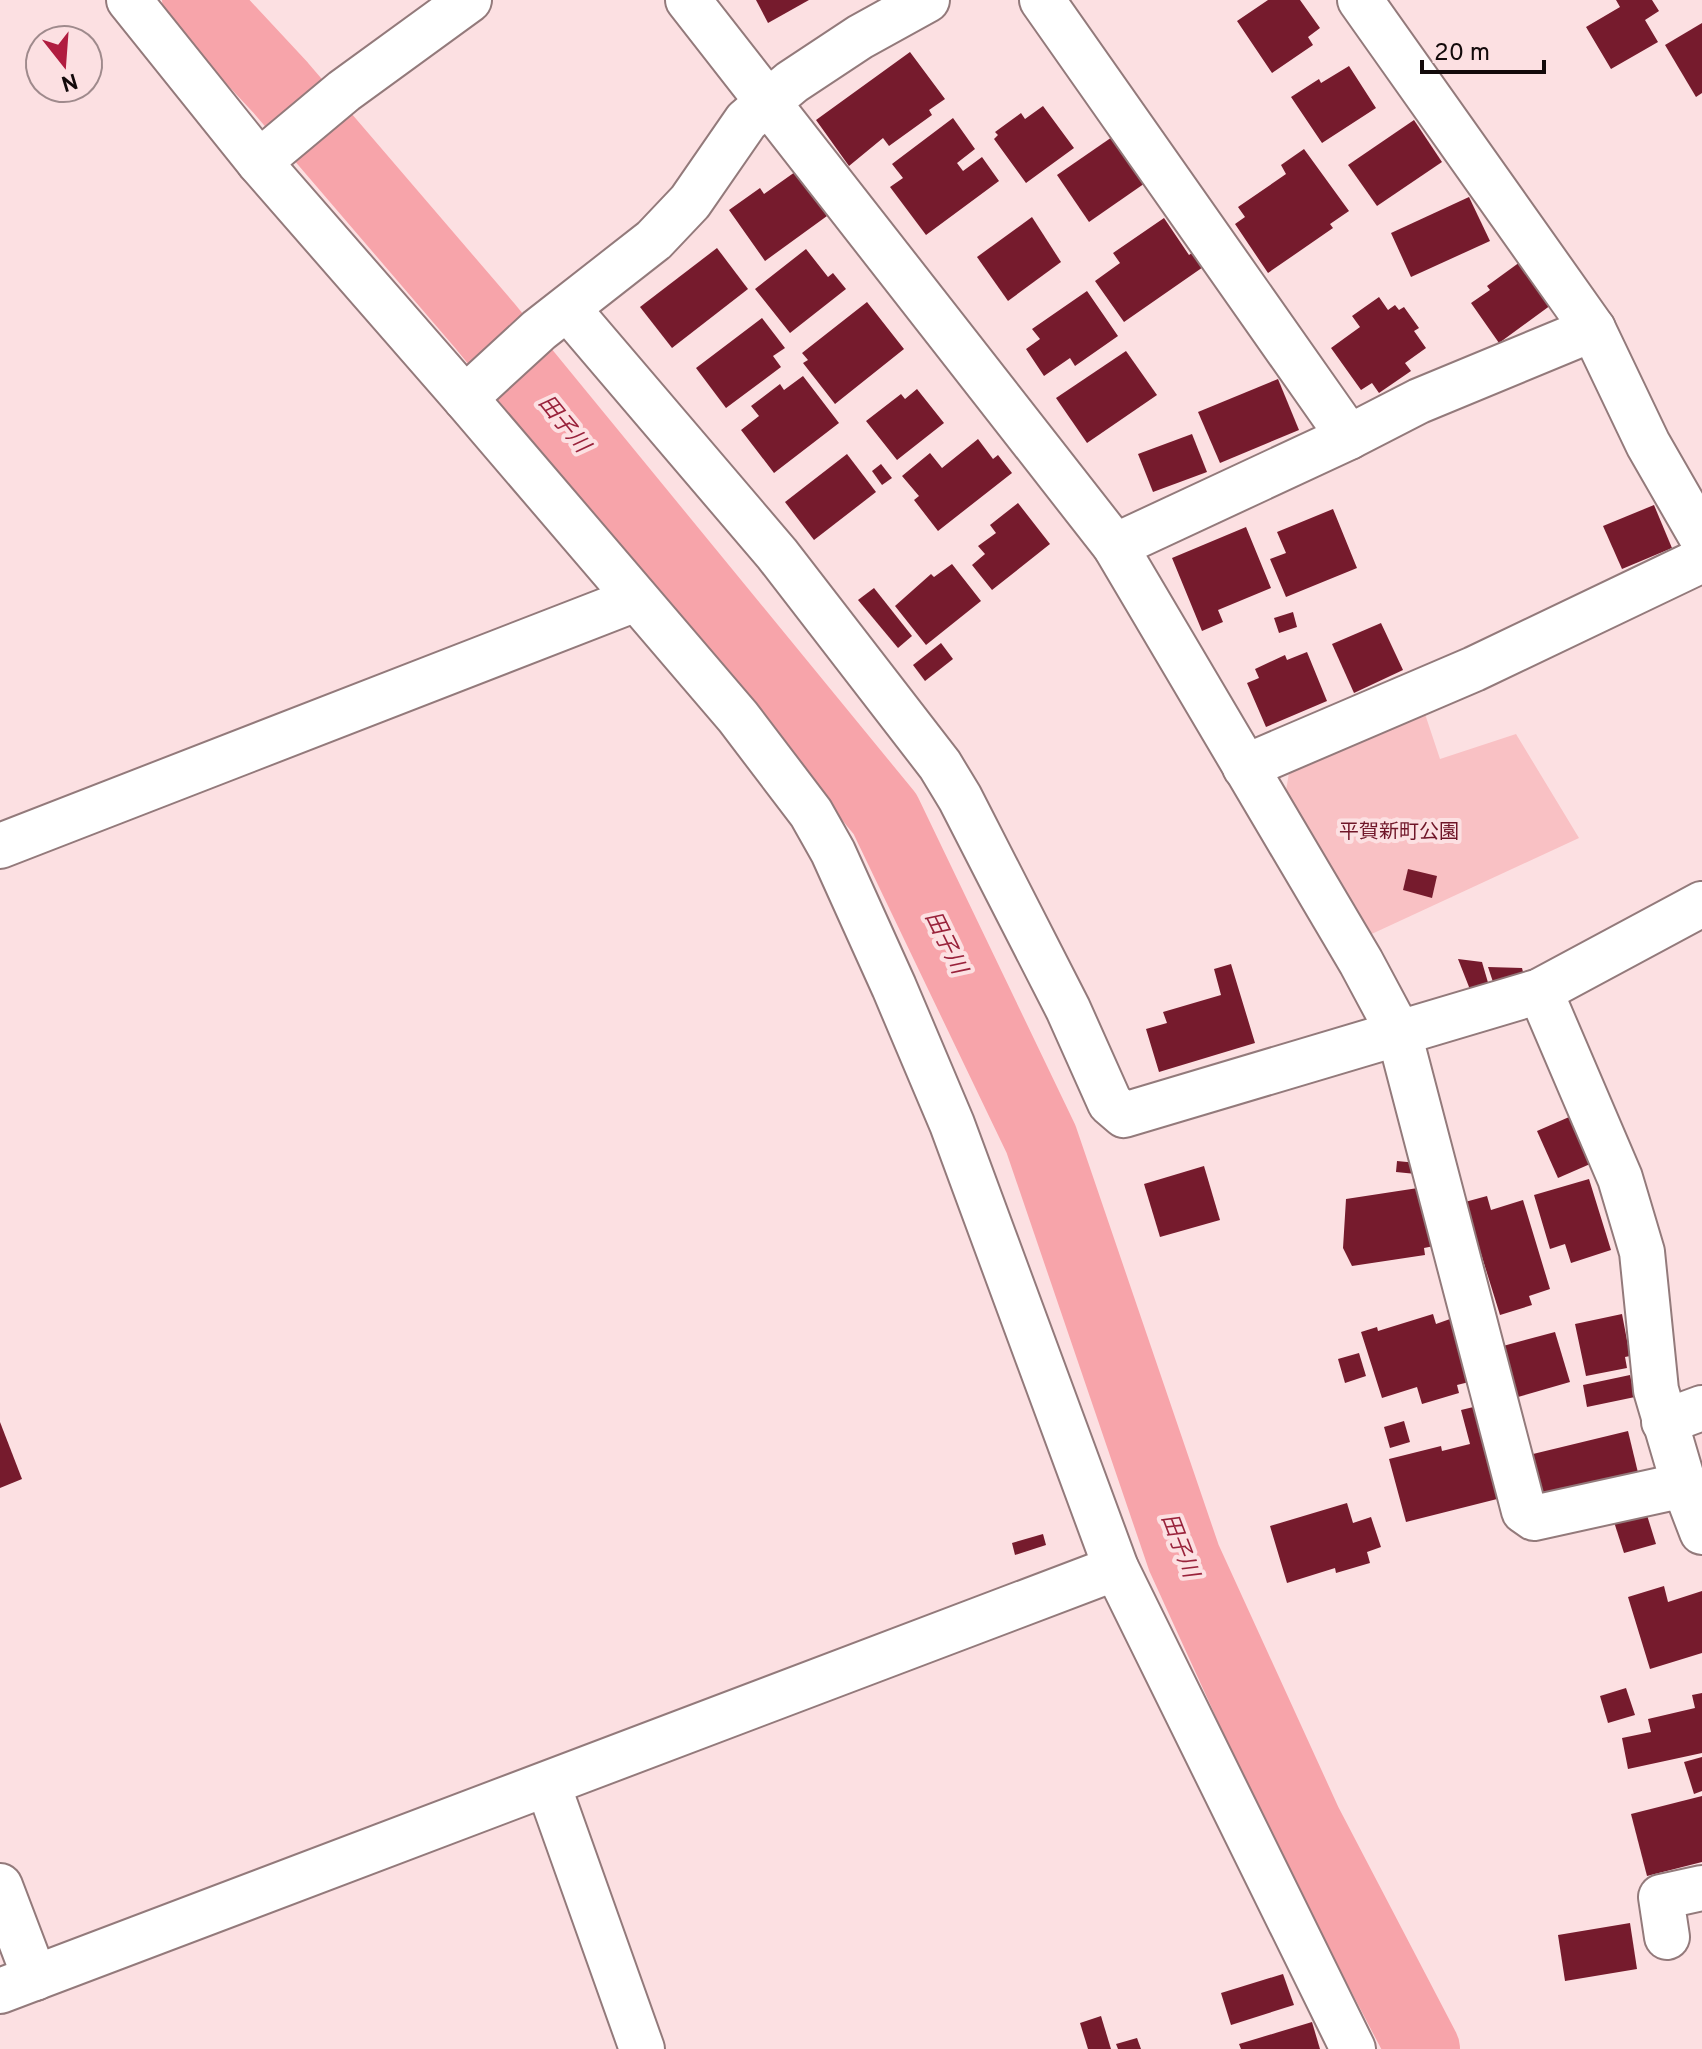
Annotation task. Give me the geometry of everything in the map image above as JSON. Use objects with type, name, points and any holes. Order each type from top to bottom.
[{"type":"street","points":[[129,0],[474,389],[636,599],[738,717],[811,813],[833,852],[952,1124],[1116,1568],[1353,2049]]},
{"type":"street","points":[[268,154],[344,91],[469,0]]},
{"type":"street","points":[[688,0],[1115,546],[1361,962],[1399,1033],[1524,1511],[1534,1518],[1684,1485]]},
{"type":"street","points":[[474,389],[554,319],[654,240],[690,202],[746,121],[768,102],[792,82],[860,37],[927,0]]},
{"type":"street","points":[[1042,0],[1349,437]]},
{"type":"street","points":[[1360,0],[1593,329],[1648,444],[1702,538]]},
{"type":"street","points":[[554,319],[777,554],[940,765],[1068,1009],[1110,1103],[1124,1115],[1540,991],[1702,904]]},
{"type":"street","points":[[1115,546],[1419,401],[1593,329]]},
{"type":"street","points":[[1245,767],[1474,669],[1702,560]]},
{"type":"street","points":[[0,846],[636,599]]},
{"type":"street","points":[[1540,991],[1620,1178],[1642,1252],[1656,1390],[1683,1415],[1684,1485],[1702,1532]]},
{"type":"street","points":[[0,1886],[18,1985],[1116,1568]]},
{"type":"street","points":[[548,1785],[642,2049]]},
{"type":"street","points":[[1667,1937],[1661,1897],[1702,1888]]},
{"type":"green space","name":"平賀新町公園","points":[[1423,708],[1440,759],[1516,734],[1579,838],[1363,938],[1285,796],[1289,773]]},
{"type":"building","points":[[756,0],[809,0],[768,23]]},
{"type":"building","points":[[1268,0],[1300,0],[1320,28],[1308,37],[1313,45],[1272,73],[1237,21]]},
{"type":"building","points":[[1616,0],[1652,0],[1659,11],[1645,20],[1658,42],[1611,69],[1586,27],[1620,7]]},
{"type":"building","points":[[1702,23],[1702,93],[1696,97],[1665,45]]},
{"type":"building","points":[[910,52],[945,99],[929,110],[932,115],[889,146],[883,138],[849,166],[816,120]]},
{"type":"building","points":[[1349,66],[1376,108],[1322,143],[1291,97],[1319,79],[1321,83]]},
{"type":"building","points":[[1043,106],[1074,148],[1026,183],[994,139],[998,135],[995,132],[1021,113],[1025,119]]},
{"type":"building","points":[[953,118],[975,149],[957,163],[963,171],[982,157],[999,181],[926,235],[890,187],[903,178],[892,164]]},
{"type":"building","points":[[1414,120],[1442,162],[1377,206],[1348,165]]},
{"type":"building","points":[[1115,135],[1148,181],[1089,222],[1057,175]]},
{"type":"building","points":[[1304,149],[1349,211],[1330,224],[1333,228],[1268,273],[1235,224],[1245,217],[1238,207],[1286,174],[1281,165]]},
{"type":"building","points":[[795,172],[827,216],[765,261],[729,210],[760,188],[764,194]]},
{"type":"building","points":[[1469,197],[1490,241],[1411,277],[1391,233]]},
{"type":"building","points":[[1032,217],[1061,262],[1008,301],[977,257]]},
{"type":"building","points":[[1164,218],[1189,255],[1196,250],[1206,265],[1124,322],[1095,281],[1120,263],[1113,253]]},
{"type":"building","points":[[717,248],[748,289],[672,348],[640,307]]},
{"type":"building","points":[[806,249],[828,277],[833,273],[846,289],[790,333],[755,289]]},
{"type":"building","points":[[1520,262],[1551,305],[1499,343],[1471,303],[1490,290],[1487,286]]},
{"type":"building","points":[[1087,291],[1118,336],[1075,366],[1070,358],[1044,376],[1026,349],[1040,339],[1032,329]]},
{"type":"building","points":[[1379,297],[1388,310],[1395,305],[1399,310],[1404,307],[1419,328],[1414,331],[1426,348],[1405,363],[1411,371],[1379,393],[1372,383],[1361,390],[1331,348],[1360,327],[1352,316]]},
{"type":"building","points":[[867,302],[904,349],[835,404],[803,363],[808,360],[802,353]]},
{"type":"building","points":[[762,318],[785,348],[773,356],[781,367],[726,408],[696,368]]},
{"type":"building","points":[[1126,351],[1157,395],[1087,443],[1056,398]]},
{"type":"building","points":[[803,376],[839,423],[774,473],[741,430],[759,416],[751,406],[780,384],[784,390]]},
{"type":"building","points":[[1278,379],[1299,430],[1220,463],[1198,412]]},
{"type":"building","points":[[917,389],[944,423],[897,460],[866,421],[901,394],[905,399]]},
{"type":"building","points":[[1192,434],[1207,472],[1153,492],[1138,454]]},
{"type":"building","points":[[978,439],[993,459],[998,455],[1012,473],[938,531],[914,500],[919,496],[902,476],[930,453],[942,468]]},
{"type":"building","points":[[847,454],[876,492],[814,540],[785,502]]},
{"type":"building","points":[[881,464],[892,478],[882,485],[872,471]]},
{"type":"building","points":[[1018,503],[1050,544],[992,590],[972,565],[985,554],[978,546],[996,533],[990,525]]},
{"type":"building","points":[[1654,505],[1672,548],[1622,569],[1603,526]]},
{"type":"building","points":[[1333,509],[1357,568],[1286,597],[1270,559],[1286,553],[1277,532]]},
{"type":"building","points":[[1246,527],[1271,588],[1218,610],[1223,622],[1202,631],[1172,558]]},
{"type":"building","points":[[952,564],[981,601],[926,645],[895,606],[931,574],[934,577]]},
{"type":"building","points":[[874,588],[912,636],[898,648],[858,600]]},
{"type":"building","points":[[1293,612],[1297,627],[1279,633],[1274,618]]},
{"type":"building","points":[[1381,623],[1403,670],[1354,693],[1332,644]]},
{"type":"building","points":[[941,643],[953,659],[925,681],[913,665]]},
{"type":"building","points":[[1307,652],[1327,701],[1266,727],[1247,683],[1259,678],[1255,669],[1285,655],[1287,660]]},
{"type":"building","points":[[1408,869],[1437,876],[1432,898],[1403,890]]},
{"type":"building","points":[[1458,959],[1482,962],[1489,986],[1471,992]]},
{"type":"building","points":[[1231,964],[1255,1043],[1159,1072],[1146,1029],[1167,1023],[1163,1012],[1221,995],[1214,969]]},
{"type":"building","points":[[1488,967],[1522,968],[1524,976],[1494,985]]},
{"type":"building","points":[[1576,1114],[1597,1161],[1558,1178],[1537,1131]]},
{"type":"building","points":[[1397,1161],[1417,1163],[1416,1174],[1396,1172]]},
{"type":"building","points":[[1204,1166],[1220,1220],[1160,1237],[1144,1184]]},
{"type":"building","points":[[1589,1179],[1611,1250],[1571,1263],[1565,1244],[1550,1249],[1534,1195]]},
{"type":"building","points":[[1431,1186],[1434,1246],[1424,1248],[1425,1255],[1352,1266],[1343,1248],[1346,1199]]},
{"type":"building","points":[[1487,1196],[1491,1210],[1523,1200],[1550,1289],[1529,1296],[1532,1305],[1500,1315],[1465,1202]]},
{"type":"building","points":[[1433,1314],[1436,1324],[1450,1319],[1469,1382],[1457,1385],[1459,1393],[1422,1404],[1417,1387],[1382,1398],[1361,1332],[1377,1327],[1378,1331]]},
{"type":"building","points":[[1622,1314],[1630,1356],[1625,1357],[1627,1368],[1586,1376],[1575,1324]]},
{"type":"building","points":[[1555,1332],[1570,1382],[1518,1397],[1503,1346]]},
{"type":"building","points":[[1359,1353],[1366,1376],[1345,1383],[1338,1359]]},
{"type":"building","points":[[1630,1375],[1635,1397],[1587,1407],[1583,1385]]},
{"type":"building","points":[[1486,1404],[1509,1496],[1406,1522],[1389,1459],[1441,1446],[1442,1451],[1470,1444],[1461,1410]]},
{"type":"building","points":[[1404,1421],[1410,1442],[1390,1448],[1384,1427]]},
{"type":"building","points":[[0,1422],[22,1479],[0,1488]]},
{"type":"building","points":[[1628,1431],[1640,1481],[1544,1503],[1533,1454]]},
{"type":"building","points":[[1347,1503],[1353,1523],[1371,1517],[1381,1547],[1367,1552],[1370,1563],[1336,1573],[1335,1568],[1287,1583],[1270,1526]]},
{"type":"building","points":[[1646,1512],[1656,1544],[1624,1553],[1614,1522]]},
{"type":"building","points":[[1043,1534],[1046,1545],[1015,1555],[1012,1543]]},
{"type":"building","points":[[1664,1586],[1668,1602],[1702,1591],[1702,1653],[1650,1669],[1628,1597]]},
{"type":"building","points":[[1626,1688],[1635,1715],[1608,1723],[1600,1696]]},
{"type":"building","points":[[1702,1693],[1702,1753],[1628,1769],[1622,1738],[1651,1732],[1648,1719],[1695,1708],[1692,1695]]},
{"type":"building","points":[[1702,1757],[1702,1791],[1694,1794],[1684,1762]]},
{"type":"building","points":[[1702,1796],[1702,1862],[1647,1876],[1631,1814]]},
{"type":"building","points":[[1630,1923],[1637,1969],[1565,1981],[1558,1935]]},
{"type":"building","points":[[1283,1974],[1294,2005],[1231,2025],[1221,1993]]},
{"type":"building","points":[[1101,2016],[1111,2049],[1088,2049],[1080,2023]]},
{"type":"building","points":[[1312,2022],[1320,2049],[1241,2049],[1239,2044]]},
{"type":"building","points":[[1137,2038],[1141,2049],[1118,2049],[1116,2044]]},
{"type":"waterway","name":"田子川","points":[[199,0],[280,87],[485,326],[885,814],[1041,1139],[1184,1558],[1305,1823],[1423,2049]]}]
